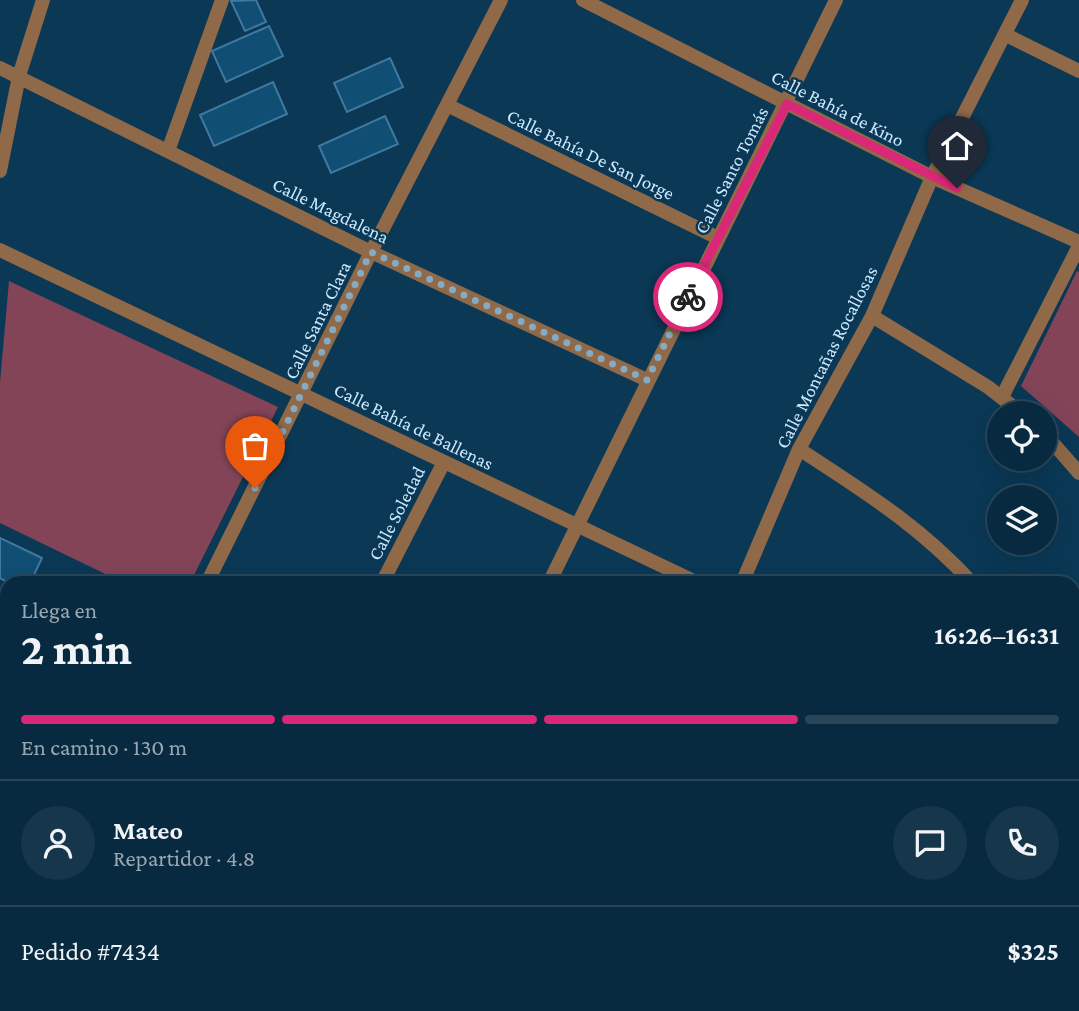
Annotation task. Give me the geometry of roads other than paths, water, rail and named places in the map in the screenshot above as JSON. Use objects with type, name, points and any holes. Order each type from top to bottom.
[{"type":"street","points":[[0,171],[19,76],[43,0]]},
{"type":"street","points":[[168,151],[222,0]]},
{"type":"street","name":"Calle Santa Clara","points":[[211,576],[371,252],[501,0]]},
{"type":"street","name":"Calle Bahía de Kino","points":[[583,0],[932,177],[1079,244]]},
{"type":"street","name":"Calle Santo Tomás","points":[[553,576],[647,380],[787,104],[836,0]]},
{"type":"street","name":"Calle Montañas Rocallosas","points":[[745,576],[799,449],[873,316],[932,177],[1022,0]]},
{"type":"street","points":[[1006,35],[1079,71]]},
{"type":"street","name":"Calle Magdalena","points":[[0,68],[371,252],[647,380]]},
{"type":"street","name":"Calle Bahía De San Jorge","points":[[447,105],[718,238]]},
{"type":"street","points":[[1002,397],[1079,244]]},
{"type":"street","name":"Calle Bahía de Ballenas","points":[[0,250],[683,576]]},
{"type":"street","points":[[873,316],[1007,401]]},
{"type":"street","points":[[1057,448],[1079,473]]},
{"type":"street","points":[[799,449],[877,499],[938,546],[966,576]]},
{"type":"street","name":"Calle Soledad","points":[[386,576],[444,462]]}]
